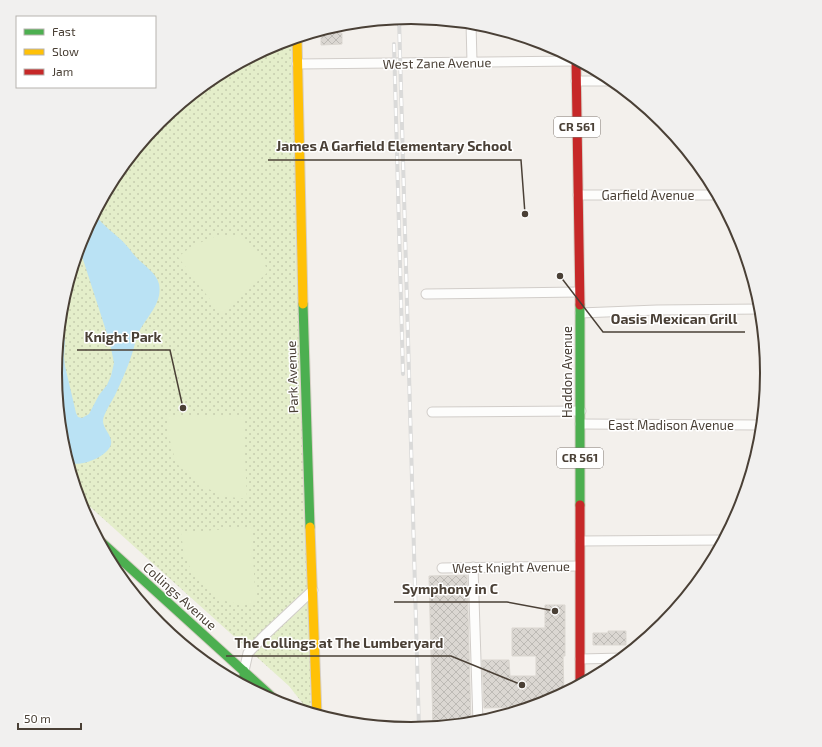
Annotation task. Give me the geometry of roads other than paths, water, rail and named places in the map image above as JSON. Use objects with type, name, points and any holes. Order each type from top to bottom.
[{"type":"main road","name":"Park Avenue","points":[[297,44],[304,346],[317,710]]},
{"type":"main road","name":"Haddon Avenue","points":[[576,66],[581,411],[579,566],[580,679]]},
{"type":"main road","name":"Collings Avenue","points":[[115,560],[266,691]]},
{"type":"main road","points":[[244,671],[244,680]]},
{"type":"street","points":[[471,30],[472,62]]},
{"type":"street","name":"West Zane Avenue","points":[[297,64],[566,60]]},
{"type":"street","points":[[576,81],[602,81]]},
{"type":"street","name":"Garfield Avenue","points":[[578,195],[712,195]]},
{"type":"street","points":[[426,294],[579,292]]},
{"type":"street","points":[[580,313],[755,309]]},
{"type":"street","points":[[432,412],[581,411]]},
{"type":"street","name":"East Madison Avenue","points":[[580,424],[757,425]]},
{"type":"street","points":[[580,541],[718,540]]},
{"type":"street","name":"West Knight Avenue","points":[[442,568],[579,566]]},
{"type":"street","points":[[474,567],[478,716]]},
{"type":"street","points":[[244,671],[248,653],[313,590]]},
{"type":"street","points":[[580,659],[613,658]]},
{"type":"water","points":[[98,218],[153,273],[159,284],[160,291],[153,310],[138,334],[126,371],[103,418],[111,440],[110,447],[102,455],[91,461],[73,464],[64,419],[62,396],[64,334],[65,366],[76,413],[78,417],[82,418],[89,414],[111,376],[114,363],[110,343],[82,256]]},
{"type":"railway","points":[[399,25],[419,723]]},
{"type":"railway","points":[[394,44],[403,374]]},
{"type":"place","name":"James A Garfield Elementary School","points":[[525,214]]},
{"type":"place","name":"Oasis Mexican Grill","points":[[560,276]]},
{"type":"place","name":"Knight Park","points":[[183,408]]},
{"type":"place","name":"Symphony in C","points":[[555,611]]},
{"type":"place","name":"The Collings at The Lumberyard","points":[[522,685]]}]
